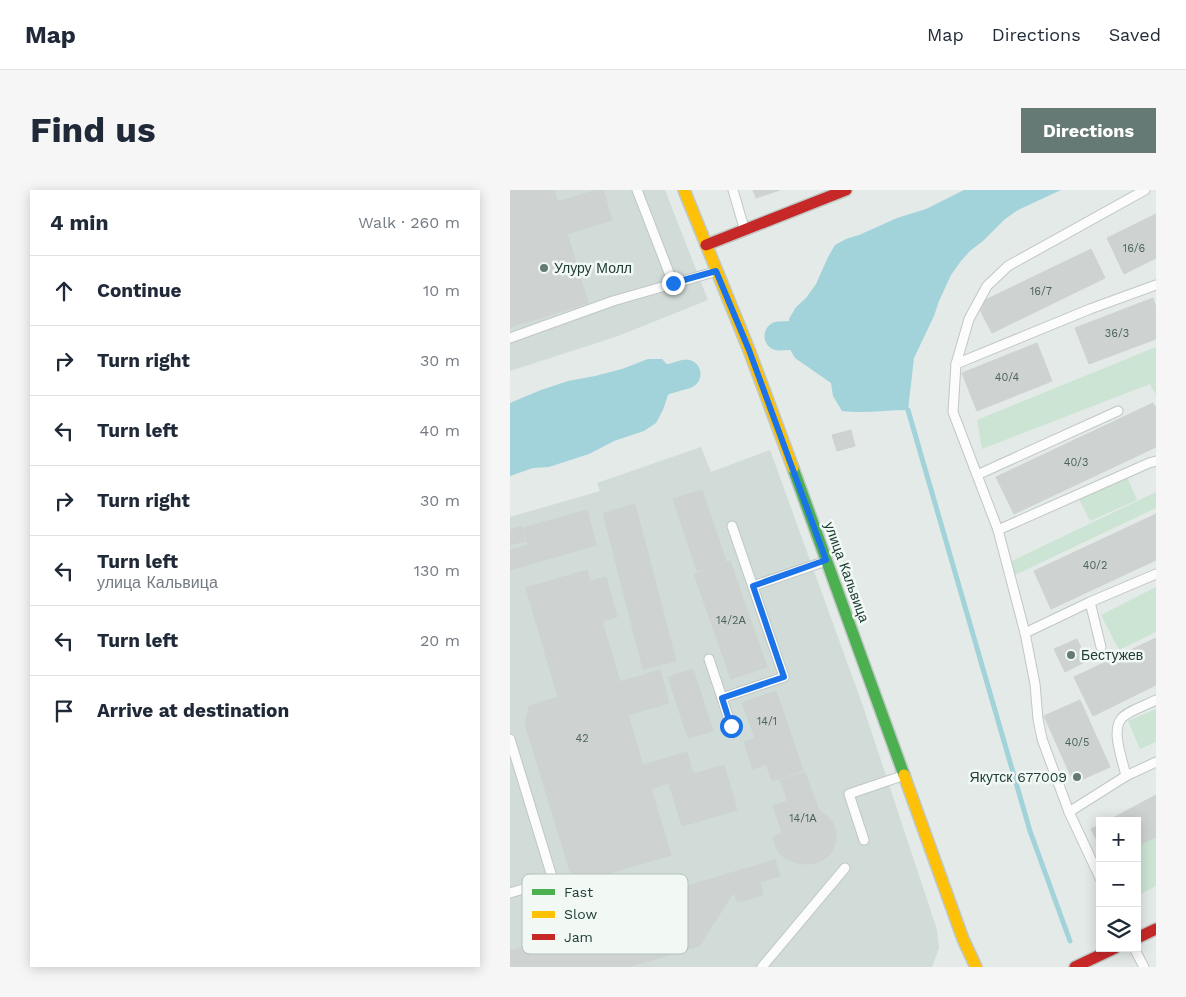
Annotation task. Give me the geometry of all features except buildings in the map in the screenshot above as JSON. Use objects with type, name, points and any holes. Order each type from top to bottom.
[{"type":"street","name":"улица Кальвица","points":[[684,190],[749,350],[963,939],[976,967]]},
{"type":"street","points":[[706,245],[846,190]]},
{"type":"street","points":[[1141,936],[1156,929]]},
{"type":"street","points":[[1075,967],[1107,952]]},
{"type":"lane","points":[[637,190],[673,283]]},
{"type":"lane","points":[[733,190],[745,230]]},
{"type":"lane","points":[[1096,869],[1069,812],[1042,739],[1025,633],[998,530],[953,412],[956,364],[969,318],[987,286],[1008,266],[1145,190]]},
{"type":"lane","points":[[510,338],[613,301],[716,271]]},
{"type":"lane","points":[[956,364],[1090,309],[1156,285]]},
{"type":"lane","points":[[977,475],[1118,412]]},
{"type":"lane","points":[[998,530],[1156,461]]},
{"type":"lane","points":[[722,698],[784,677],[732,526]]},
{"type":"lane","points":[[753,586],[826,560]]},
{"type":"lane","points":[[1025,633],[1090,602],[1156,574]]},
{"type":"lane","points":[[1090,602],[1101,647]]},
{"type":"lane","points":[[709,659],[731,726]]},
{"type":"lane","points":[[1126,776],[1117,728],[1121,719],[1129,713],[1156,700]]},
{"type":"lane","points":[[510,739],[551,874]]},
{"type":"lane","points":[[1069,812],[1126,776],[1156,762]]},
{"type":"lane","points":[[864,840],[850,794],[904,776]]},
{"type":"lane","points":[[762,967],[845,868]]},
{"type":"lane","points":[[510,893],[522,889]]},
{"type":"lane","points":[[1136,952],[1144,967]]},
{"type":"shaded area","points":[[510,190],[665,190],[708,300],[618,336],[510,371]]},
{"type":"shaded area","points":[[701,447],[711,472],[770,450],[863,706],[937,930],[939,948],[932,967],[510,967],[510,517],[600,491],[597,483]]},
{"type":"green space","points":[[1156,347],[1156,395],[1150,384],[982,449],[977,420]]},
{"type":"green space","points":[[1127,477],[1137,500],[1090,521],[1079,499]]},
{"type":"green space","points":[[1156,492],[1156,508],[1015,575],[1012,561]]},
{"type":"green space","points":[[1156,587],[1156,632],[1119,650],[1101,615]]},
{"type":"green space","points":[[1156,709],[1156,742],[1140,749],[1128,721]]},
{"type":"green space","points":[[1156,837],[1156,886],[1141,894],[1141,862],[1141,844]]},
{"type":"water","points":[[964,190],[1061,190],[1018,210],[1005,219],[970,251],[951,275],[914,358],[908,410],[842,411],[833,396],[831,383],[795,358],[788,346],[789,319],[796,307],[806,298],[816,284],[835,245],[897,218],[926,209]]},
{"type":"water","points":[[648,359],[662,359],[682,381],[668,395],[656,423],[644,431],[614,441],[589,454],[549,467],[533,468],[510,476],[510,403],[568,381],[622,369]]},
{"type":"waterway","points":[[779,336],[824,334],[827,331]]},
{"type":"waterway","points":[[641,387],[686,374]]},
{"type":"waterway","points":[[908,410],[1030,831],[1070,941]]},
{"type":"traffic: fast","points":[[793,468],[904,775]]},
{"type":"traffic: slow","points":[[684,190],[749,350],[793,468]]},
{"type":"traffic: slow","points":[[904,775],[963,939],[976,967]]},
{"type":"traffic: jam","points":[[706,245],[846,190]]},
{"type":"traffic: jam","points":[[1141,936],[1156,929]]},
{"type":"traffic: jam","points":[[1075,967],[1107,952]]},
{"type":"place","name":"Улуру Молл","points":[[544,268]]},
{"type":"place","name":"Бестужев","points":[[1071,655]]},
{"type":"place","name":"Якутск 677009","points":[[1077,777]]},
{"type":"route","points":[[673,283],[716,271],[749,350],[826,560],[753,586],[784,677],[722,698],[731,726]]}]
